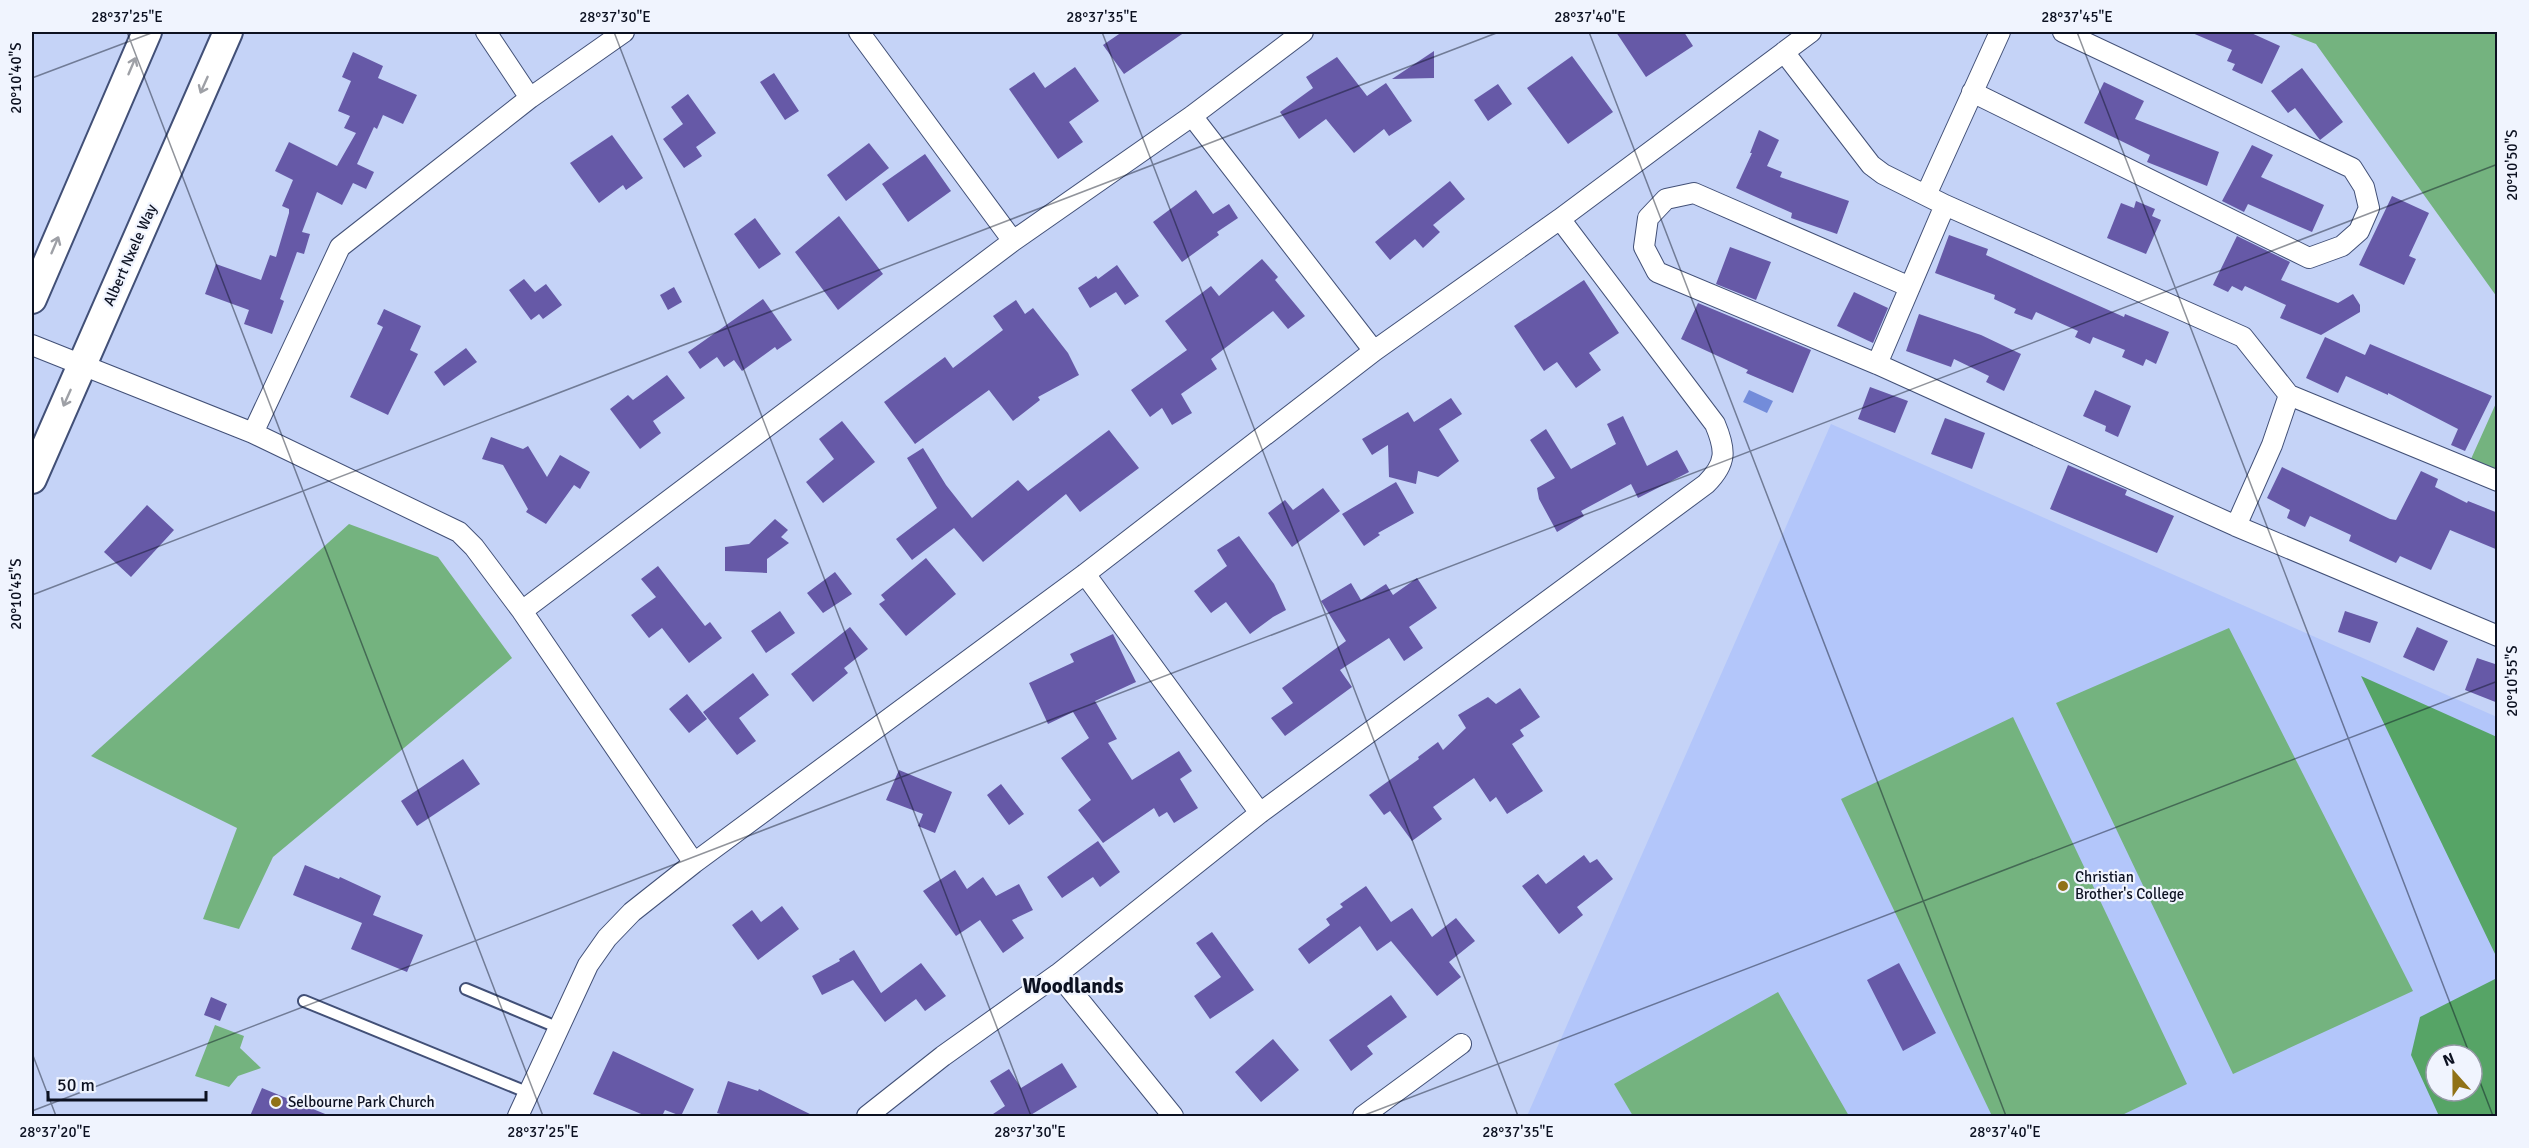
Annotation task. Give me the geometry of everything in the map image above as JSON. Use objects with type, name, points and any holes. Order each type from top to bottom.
[{"type":"main road","points":[[32,299],[147,32]]},
{"type":"main road","name":"Albert Nxele Way","points":[[32,479],[228,32]]},
{"type":"street","points":[[486,32],[530,98]]},
{"type":"street","points":[[253,434],[340,247],[530,98],[624,32]]},
{"type":"street","points":[[859,32],[1013,241]]},
{"type":"street","points":[[522,611],[1013,241],[1192,116],[1303,32]]},
{"type":"street","points":[[518,1116],[588,965],[607,938],[632,912],[694,863],[1085,574],[1374,351],[1560,219],[1810,32]]},
{"type":"street","points":[[1926,195],[2000,32]]},
{"type":"street","points":[[1972,92],[2309,258],[2342,246],[2359,231],[2368,208],[2364,187],[2352,168],[2063,32]]},
{"type":"street","points":[[1784,52],[1871,165],[1883,174],[1945,205],[2243,337],[2289,395],[2498,481]]},
{"type":"street","points":[[1192,116],[1374,351]]},
{"type":"street","points":[[1910,287],[1694,193],[1666,199],[1648,218],[1644,247],[1657,272],[1878,364],[2236,526],[2498,636]]},
{"type":"street","points":[[1878,364],[1945,205]]},
{"type":"street","points":[[867,1116],[943,1056],[1058,974],[1260,813],[1706,484],[1718,471],[1724,456],[1722,440],[1715,424],[1560,219]]},
{"type":"street","points":[[32,345],[253,434],[459,532],[474,547],[522,611],[694,863]]},
{"type":"street","points":[[2236,526],[2272,445],[2289,395]]},
{"type":"street","points":[[1085,574],[1260,813]]},
{"type":"street","points":[[1058,974],[1173,1116]]},
{"type":"street","points":[[1363,1116],[1461,1044]]},
{"type":"lane","points":[[465,989],[559,1028]]},
{"type":"lane","points":[[304,1001],[529,1093]]},
{"type":"shaded area","points":[[1749,390],[1773,401],[1767,413],[1743,402]]},
{"type":"shaded area","name":"Christian Brother's College","points":[[1831,424],[2497,717],[2497,1116],[1527,1116]]},
{"type":"green space","points":[[2285,32],[2497,32],[2497,297],[2316,44]]},
{"type":"green space","points":[[2497,401],[2497,470],[2471,459]]},
{"type":"green space","points":[[349,524],[438,557],[512,658],[273,857],[239,929],[203,919],[237,828],[91,756]]},
{"type":"green space","points":[[2229,628],[2413,991],[2233,1074],[2056,703]]},
{"type":"green space","points":[[2361,676],[2497,737],[2497,958]]},
{"type":"green space","points":[[2013,717],[2187,1084],[2120,1116],[1992,1116],[1841,799]]},
{"type":"green space","points":[[2497,978],[2497,1116],[2439,1116],[2433,1103],[2484,1103],[2484,1043],[2424,1043],[2424,1083],[2411,1055],[2420,1017]]},
{"type":"green space","points":[[1778,992],[1849,1116],[1633,1116],[1614,1084]]},
{"type":"green space","points":[[215,1025],[244,1036],[240,1048],[261,1068],[238,1076],[229,1087],[195,1076]]},
{"type":"building","points":[[1122,32],[1185,32],[1124,74],[1103,45]]},
{"type":"building","points":[[1616,32],[1684,32],[1693,46],[1646,77]]},
{"type":"building","points":[[2190,32],[2249,32],[2280,46],[2262,84],[2232,70],[2235,64],[2227,61],[2232,50]]},
{"type":"building","points":[[1434,51],[1434,78],[1392,79]]},
{"type":"building","points":[[353,52],[383,66],[378,78],[417,95],[403,124],[383,115],[377,129],[374,127],[357,164],[374,172],[366,189],[353,183],[342,205],[317,192],[302,232],[310,234],[304,254],[297,252],[280,299],[284,301],[272,334],[244,324],[249,310],[205,294],[216,264],[261,280],[270,255],[276,257],[289,213],[289,209],[282,206],[293,180],[275,171],[289,142],[337,166],[356,133],[344,128],[350,116],[338,111],[351,81],[342,77]]},
{"type":"building","points":[[1572,56],[1613,112],[1568,144],[1527,88]]},
{"type":"building","points":[[1337,57],[1367,96],[1386,83],[1412,121],[1389,136],[1384,129],[1354,153],[1326,119],[1299,139],[1280,112],[1313,88],[1306,77]]},
{"type":"building","points":[[1075,67],[1099,101],[1069,122],[1083,142],[1058,159],[1009,89],[1034,72],[1045,88]]},
{"type":"building","points":[[2302,68],[2343,122],[2320,140],[2295,108],[2288,113],[2271,91]]},
{"type":"building","points":[[774,73],[799,111],[785,120],[760,82]]},
{"type":"building","points":[[2104,82],[2144,101],[2135,119],[2219,152],[2207,186],[2147,162],[2150,155],[2084,123]]},
{"type":"building","points":[[1498,84],[1512,104],[1488,121],[1474,100]]},
{"type":"building","points":[[688,94],[716,133],[696,147],[702,156],[684,168],[663,139],[683,124],[671,107]]},
{"type":"building","points":[[1759,130],[1779,140],[1767,166],[1782,172],[1780,177],[1849,201],[1837,234],[1791,218],[1792,213],[1736,188],[1752,153],[1750,153]]},
{"type":"building","points":[[612,135],[643,178],[626,190],[623,185],[599,203],[570,163]]},
{"type":"building","points":[[869,143],[889,168],[846,201],[827,175]]},
{"type":"building","points":[[2252,145],[2273,155],[2261,177],[2324,205],[2312,232],[2248,204],[2244,212],[2222,201]]},
{"type":"building","points":[[925,154],[951,191],[908,222],[882,184]]},
{"type":"building","points":[[1450,181],[1465,199],[1433,225],[1440,232],[1423,248],[1415,239],[1390,260],[1375,242]]},
{"type":"building","points":[[1196,190],[1213,214],[1229,204],[1238,218],[1217,232],[1219,235],[1182,262],[1153,222]]},
{"type":"building","points":[[2392,196],[2429,213],[2409,256],[2416,259],[2404,285],[2359,265]]},
{"type":"building","points":[[2136,201],[2155,209],[2152,216],[2161,220],[2146,254],[2107,238],[2121,203],[2134,208]]},
{"type":"building","points":[[839,216],[883,274],[838,310],[795,252]]},
{"type":"building","points":[[755,218],[781,254],[759,269],[734,234]]},
{"type":"building","points":[[1949,235],[1988,249],[1986,255],[2124,317],[2125,314],[2169,332],[2156,364],[2146,359],[2143,366],[2122,357],[2125,350],[2093,337],[2090,344],[2075,337],[2078,331],[2036,312],[2032,320],[2014,313],[2016,309],[1994,299],[1995,295],[1935,273]]},
{"type":"building","points":[[2237,236],[2290,262],[2281,280],[2338,303],[2353,294],[2360,305],[2360,312],[2321,335],[2280,318],[2286,305],[2245,286],[2242,291],[2232,286],[2228,292],[2213,285]]},
{"type":"building","points":[[1730,247],[1771,262],[1756,300],[1716,284]]},
{"type":"building","points":[[1262,259],[1278,277],[1275,280],[1305,316],[1288,329],[1273,311],[1211,359],[1217,369],[1181,394],[1192,413],[1172,425],[1162,408],[1150,417],[1131,390],[1187,350],[1165,321],[1211,286],[1219,296]]},
{"type":"building","points":[[1117,265],[1139,296],[1125,305],[1116,292],[1090,308],[1078,288],[1096,276],[1098,279]]},
{"type":"building","points":[[524,279],[535,292],[546,284],[562,305],[543,319],[539,314],[531,320],[509,290]]},
{"type":"building","points":[[1584,280],[1619,333],[1589,353],[1601,370],[1576,388],[1557,362],[1544,371],[1514,326]]},
{"type":"building","points":[[674,287],[682,302],[668,310],[660,295]]},
{"type":"building","points":[[1854,292],[1888,308],[1873,343],[1837,326]]},
{"type":"building","points":[[763,299],[792,340],[777,350],[775,347],[742,371],[734,360],[724,367],[717,357],[700,369],[688,352]]},
{"type":"building","points":[[1016,300],[1025,314],[1033,308],[1068,353],[1079,375],[1038,397],[1040,400],[1013,421],[989,390],[915,444],[884,402],[945,357],[953,368],[1003,330],[993,316]]},
{"type":"building","points":[[1698,303],[1811,350],[1793,393],[1746,373],[1748,370],[1681,339]]},
{"type":"building","points":[[384,309],[421,326],[410,350],[418,354],[388,415],[350,397],[383,327],[377,324]]},
{"type":"building","points":[[1919,314],[1981,335],[2021,354],[2004,391],[1986,382],[1989,376],[1954,359],[1951,367],[1906,351]]},
{"type":"building","points":[[2325,337],[2365,355],[2370,344],[2492,396],[2465,451],[2451,445],[2458,429],[2388,393],[2388,395],[2346,376],[2338,393],[2306,378]]},
{"type":"building","points":[[466,348],[477,362],[444,386],[434,372]]},
{"type":"building","points":[[667,375],[685,398],[653,421],[661,433],[640,449],[610,409],[628,395],[633,400]]},
{"type":"building","points":[[1870,387],[1908,401],[1895,433],[1858,419]]},
{"type":"building","points":[[2095,390],[2131,406],[2118,437],[2105,431],[2106,426],[2083,416]]},
{"type":"building","points":[[1451,398],[1462,414],[1439,429],[1459,461],[1438,477],[1418,471],[1416,484],[1389,477],[1388,445],[1372,455],[1362,439],[1408,412],[1414,422]]},
{"type":"building","points":[[1623,416],[1647,466],[1677,450],[1689,472],[1638,498],[1631,484],[1581,511],[1584,516],[1557,532],[1539,499],[1537,488],[1555,478],[1530,440],[1546,429],[1571,469],[1616,444],[1607,424]]},
{"type":"building","points":[[1945,418],[1985,433],[1972,469],[1931,454]]},
{"type":"building","points":[[842,421],[875,462],[823,503],[806,482],[834,459],[819,439]]},
{"type":"building","points":[[1109,430],[1139,468],[1080,512],[1066,494],[983,562],[954,528],[912,560],[896,539],[937,508],[907,458],[923,448],[946,485],[972,518],[1018,480],[1028,491]]},
{"type":"building","points":[[491,437],[523,449],[528,446],[547,477],[560,455],[590,472],[580,489],[574,485],[546,524],[526,512],[528,509],[503,465],[482,459]]},
{"type":"building","points":[[2068,465],[2127,490],[2125,495],[2174,516],[2157,553],[2050,509]]},
{"type":"building","points":[[2282,467],[2396,520],[2421,471],[2438,479],[2435,487],[2467,503],[2468,501],[2498,513],[2498,550],[2450,530],[2431,570],[2400,556],[2396,563],[2349,541],[2351,535],[2310,516],[2305,527],[2287,518],[2290,510],[2267,498]]},
{"type":"building","points":[[1396,482],[1414,513],[1378,533],[1380,535],[1364,546],[1342,514]]},
{"type":"building","points":[[1323,488],[1340,511],[1292,547],[1268,513],[1285,500],[1293,510]]},
{"type":"building","points":[[147,505],[174,530],[131,577],[104,552]]},
{"type":"building","points":[[775,519],[788,530],[781,537],[789,543],[767,559],[767,573],[725,571],[725,547],[749,544]]},
{"type":"building","points":[[1239,536],[1274,584],[1286,610],[1250,634],[1226,602],[1211,613],[1194,591],[1227,566],[1217,550]]},
{"type":"building","points":[[926,558],[956,594],[906,636],[879,604],[885,600],[881,595]]},
{"type":"building","points":[[658,566],[705,626],[710,622],[722,638],[689,663],[662,628],[649,638],[631,615],[656,597],[641,579]]},
{"type":"building","points":[[835,572],[852,594],[823,613],[807,593]]},
{"type":"building","points":[[1417,578],[1437,608],[1409,627],[1423,648],[1404,661],[1389,638],[1340,670],[1352,687],[1285,736],[1271,718],[1293,703],[1282,688],[1346,641],[1321,601],[1351,583],[1361,600],[1386,584],[1393,595]]},
{"type":"building","points":[[780,611],[795,633],[766,653],[751,631]]},
{"type":"building","points":[[2345,611],[2378,622],[2370,643],[2338,632]]},
{"type":"building","points":[[850,627],[868,649],[844,668],[848,673],[813,702],[791,674]]},
{"type":"building","points":[[2417,627],[2448,641],[2434,671],[2403,657]]},
{"type":"building","points":[[1113,634],[1136,682],[1095,701],[1117,739],[1108,743],[1132,780],[1179,751],[1192,771],[1180,779],[1198,808],[1174,823],[1167,812],[1159,817],[1154,808],[1103,843],[1078,810],[1091,800],[1061,758],[1089,738],[1073,712],[1048,724],[1029,683],[1074,662],[1070,654]]},
{"type":"building","points":[[2477,658],[2498,665],[2498,703],[2465,690]]},
{"type":"building","points":[[753,673],[769,695],[739,718],[756,741],[737,755],[703,712]]},
{"type":"building","points":[[1520,688],[1540,717],[1520,730],[1524,736],[1512,744],[1543,791],[1507,814],[1496,797],[1490,802],[1474,778],[1433,807],[1442,819],[1412,841],[1390,811],[1384,815],[1369,795],[1419,759],[1418,757],[1438,742],[1443,750],[1466,728],[1458,715],[1488,697],[1496,704]]},
{"type":"building","points":[[687,694],[707,719],[689,733],[669,709]]},
{"type":"building","points":[[463,759],[480,784],[417,826],[401,801]]},
{"type":"building","points":[[899,770],[952,792],[935,833],[918,826],[923,814],[886,800]]},
{"type":"building","points":[[1001,784],[1024,814],[1009,825],[987,795]]},
{"type":"building","points":[[1098,841],[1120,872],[1100,887],[1093,877],[1062,898],[1047,877]]},
{"type":"building","points":[[1584,855],[1590,863],[1597,859],[1613,879],[1577,907],[1583,915],[1559,934],[1522,886],[1538,874],[1546,884]]},
{"type":"building","points":[[305,865],[339,879],[340,877],[381,896],[373,915],[423,935],[407,972],[351,949],[362,923],[293,895]]},
{"type":"building","points":[[955,870],[967,889],[983,877],[996,896],[1019,884],[1033,910],[1012,920],[1024,938],[1003,953],[980,920],[956,936],[923,891]]},
{"type":"building","points":[[1366,886],[1391,922],[1412,908],[1432,937],[1456,918],[1475,941],[1449,962],[1461,977],[1437,996],[1391,941],[1377,951],[1360,926],[1309,964],[1298,949],[1330,925],[1326,919],[1343,907],[1340,904]]},
{"type":"building","points":[[782,906],[799,929],[758,960],[732,925],[752,910],[761,922]]},
{"type":"building","points":[[1212,932],[1254,990],[1210,1019],[1194,996],[1221,977],[1196,943]]},
{"type":"building","points":[[854,950],[881,993],[921,963],[946,996],[925,1011],[916,999],[885,1022],[853,980],[822,995],[812,976],[840,961],[839,959]]},
{"type":"building","points":[[1899,963],[1936,1033],[1903,1051],[1867,980]]},
{"type":"building","points":[[1391,995],[1407,1017],[1367,1046],[1373,1054],[1351,1071],[1329,1040]]},
{"type":"building","points":[[211,997],[227,1004],[220,1021],[204,1015]]},
{"type":"building","points":[[1273,1039],[1299,1070],[1261,1102],[1235,1072]]},
{"type":"building","points":[[613,1051],[694,1089],[681,1116],[665,1110],[662,1116],[646,1116],[593,1094]]},
{"type":"building","points":[[1062,1063],[1077,1087],[1029,1116],[990,1116],[1005,1106],[990,1081],[1009,1069],[1021,1088]]},
{"type":"building","points":[[728,1081],[758,1091],[759,1089],[814,1116],[728,1116],[717,1113]]},
{"type":"building","name":"Selbourne Park Church","points":[[262,1088],[330,1116],[250,1116]]},
{"type":"place","name":"Christian Brother's College","points":[[2063,886]]},
{"type":"place","name":"Selbourne Park Church","points":[[276,1102]]},
{"type":"district","name":"Woodlands","points":[[1073,986]]}]
